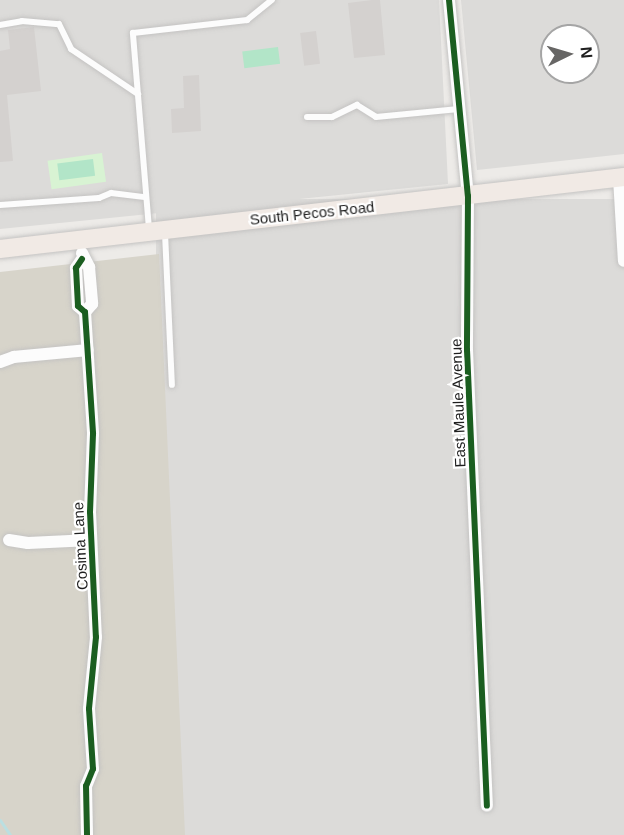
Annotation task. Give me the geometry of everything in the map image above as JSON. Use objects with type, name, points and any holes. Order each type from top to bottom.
[{"type":"main road","name":"South Pecos Road","points":[[0,249],[621,178]]},
{"type":"street","name":"East Maule Avenue","points":[[449,0],[468,196],[467,350],[487,806]]},
{"type":"street","points":[[621,178],[624,261]]},
{"type":"street","name":"Cosima Lane","points":[[81,240],[82,259],[76,268],[78,306],[85,312],[93,434],[91,540],[96,637],[89,709],[93,769],[86,786],[87,835]]},
{"type":"street","name":"Cosima Lane","points":[[82,259],[89,267],[92,304],[85,312]]},
{"type":"street","points":[[0,362],[14,357],[88,350]]},
{"type":"street","points":[[9,540],[28,543],[91,540]]},
{"type":"lane","points":[[172,385],[157,231],[145,196],[133,33],[247,20],[272,0]]},
{"type":"lane","points":[[0,25],[22,21],[59,24],[71,49],[138,94]]},
{"type":"lane","points":[[306,117],[332,117],[357,105],[376,117],[459,109]]},
{"type":"lane","points":[[0,205],[99,198],[111,194],[145,196]]},
{"type":"lane","points":[[77,291],[91,289]]},
{"type":"shaded area","points":[[0,0],[439,0],[448,184],[0,229]]},
{"type":"shaded area","points":[[461,0],[624,0],[624,154],[477,170]]},
{"type":"shaded area","points":[[156,199],[624,199],[624,835],[156,835]]},
{"type":"shaded area","points":[[159,254],[185,835],[0,835],[0,272]]},
{"type":"green space","points":[[278,47],[280,64],[244,68],[242,51]]},
{"type":"green space","points":[[102,153],[106,182],[52,189],[48,161]]},
{"type":"green space","points":[[93,159],[95,176],[59,180],[57,163]]},
{"type":"building","points":[[380,0],[385,55],[354,58],[348,3]]},
{"type":"building","points":[[34,27],[41,91],[7,95],[13,161],[0,162],[0,51],[10,49],[8,30]]},
{"type":"building","points":[[316,31],[320,64],[304,66],[300,33]]},
{"type":"building","points":[[199,75],[201,131],[172,133],[171,109],[184,108],[183,76]]},
{"type":"waterway","points":[[0,820],[10,835]]},
{"type":"cycle path","points":[[449,0],[468,196],[467,350],[487,806]]},
{"type":"cycle path","points":[[82,259],[76,268],[78,306],[85,312],[93,434],[90,512],[96,637],[89,709],[93,769],[86,786],[87,835]]}]
